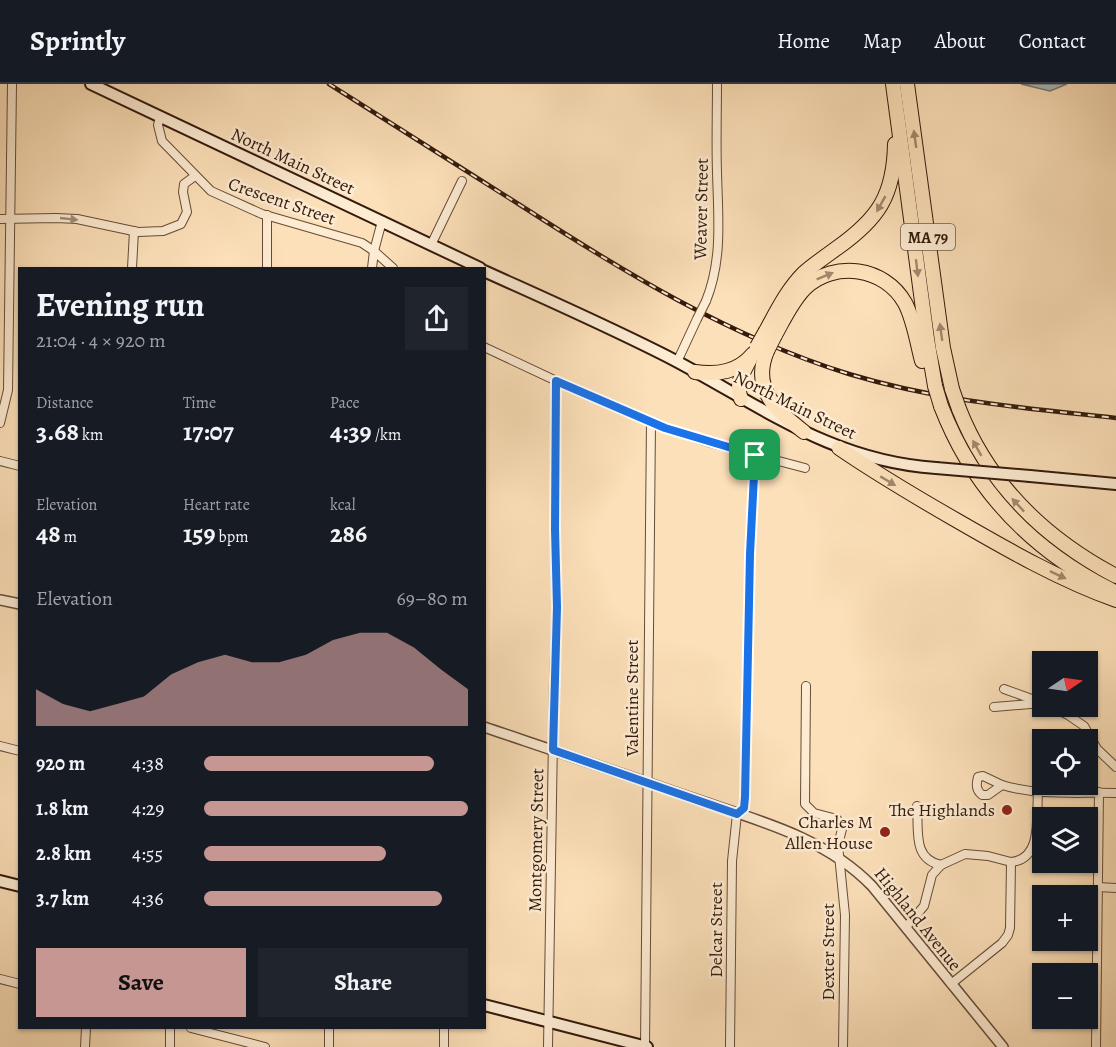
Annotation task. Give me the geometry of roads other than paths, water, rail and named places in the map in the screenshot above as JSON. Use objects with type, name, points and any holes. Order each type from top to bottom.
[{"type":"highway","name":"MA 79","points":[[908,84],[942,340],[952,389],[959,409],[980,453],[1020,507],[1077,554],[1116,576]]},
{"type":"highway","name":"MA 79","points":[[893,85],[932,385]]},
{"type":"highway","points":[[771,333],[787,294],[799,278],[864,228],[882,205],[889,188],[894,160],[893,85]]},
{"type":"highway","points":[[741,399],[738,392],[739,382],[796,299],[812,283],[835,272],[850,271],[869,274],[892,288],[905,303],[943,423],[987,491],[1027,534],[1069,566],[1116,592]]},
{"type":"highway","points":[[695,372],[711,373],[731,370],[743,364],[759,350]]},
{"type":"highway","points":[[759,350],[765,392],[779,411],[804,432]]},
{"type":"highway","points":[[839,448],[881,477],[1012,553],[1116,600]]},
{"type":"highway","points":[[1053,536],[1116,566]]},
{"type":"main road","name":"North Main Street","points":[[91,84],[478,267]]},
{"type":"main road","name":"North Main Street","points":[[486,272],[618,332],[677,362],[741,399],[839,448],[886,462],[1116,483]]},
{"type":"main road","points":[[0,881],[18,886]]},
{"type":"main road","points":[[486,1005],[646,1047]]},
{"type":"street","points":[[0,423],[8,390],[12,84]]},
{"type":"street","name":"Weaver Street","points":[[677,362],[706,301],[717,265],[719,236],[717,84]]},
{"type":"street","name":"Crescent Street","points":[[160,116],[158,125],[162,141],[211,191],[267,215],[362,243],[392,267]]},
{"type":"street","points":[[0,219],[76,219],[134,231],[163,231],[181,224],[187,212],[183,192],[184,184],[195,176]]},
{"type":"street","points":[[431,245],[462,181]]},
{"type":"street","points":[[267,215],[267,267]]},
{"type":"street","points":[[372,267],[382,221]]},
{"type":"street","points":[[132,267],[134,231]]},
{"type":"street","points":[[486,348],[651,422],[703,441],[805,468]]},
{"type":"street","name":"Montgomery Street","points":[[548,1047],[557,607],[556,381]]},
{"type":"street","name":"Valentine Street","points":[[646,1047],[651,422]]},
{"type":"street","name":"Delcar Street","points":[[730,1047],[732,861],[737,814],[744,808],[745,797],[750,554],[755,455]]},
{"type":"street","points":[[0,461],[18,466]]},
{"type":"street","points":[[0,600],[18,604]]},
{"type":"street","name":"Dexter Street","points":[[806,686],[805,804],[813,813],[837,819],[842,829],[838,844],[845,915],[843,1047]]},
{"type":"street","points":[[1004,689],[1032,700]]},
{"type":"street","points":[[994,707],[1032,705]]},
{"type":"street","points":[[1071,717],[1084,726],[1097,749],[1116,767]]},
{"type":"street","name":"Highland Avenue","points":[[486,728],[648,782],[806,839],[831,851],[872,886],[1003,1047]]},
{"type":"street","points":[[0,746],[18,750]]},
{"type":"street","points":[[1002,785],[1032,792]]},
{"type":"street","points":[[1116,792],[1099,792],[1098,888],[1116,888]]},
{"type":"street","points":[[906,927],[924,906],[932,875],[941,865],[965,854],[988,856],[1011,862],[1018,862],[1027,856],[1034,846],[1038,795]]},
{"type":"street","points":[[917,806],[920,849],[928,860],[941,865]]},
{"type":"street","points":[[951,984],[1002,943],[1008,935],[1011,862]]},
{"type":"street","points":[[1096,1047],[1097,951]]},
{"type":"street","points":[[0,979],[18,984]]},
{"type":"street","points":[[85,1047],[86,1029]]},
{"type":"street","points":[[170,1029],[170,1047]]},
{"type":"street","points":[[195,1029],[265,1047]]},
{"type":"street","points":[[329,1029],[329,1047]]},
{"type":"street","points":[[444,1029],[444,1047]]},
{"type":"railway","points":[[329,84],[638,278],[720,322],[762,341],[849,374],[915,391],[981,402],[1116,418]]},
{"type":"place","name":"The Highlands","points":[[1007,810]]},
{"type":"place","name":"Charles M Allen House","points":[[885,832]]}]
